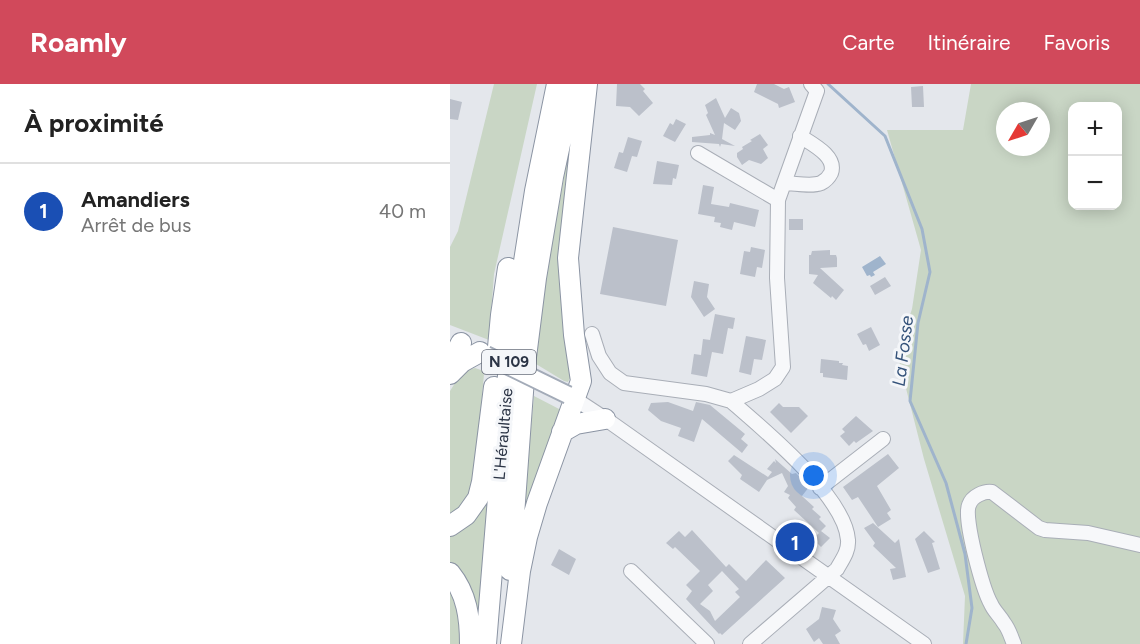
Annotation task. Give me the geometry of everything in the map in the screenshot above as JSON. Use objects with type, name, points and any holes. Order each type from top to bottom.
[{"type":"highway","points":[[450,526],[460,521],[471,510],[478,498],[482,482],[501,315],[512,250],[549,84]]},
{"type":"highway","name":"L'Héraultaise","points":[[486,644],[512,340],[535,190],[557,84]]},
{"type":"highway","name":"L'Héraultaise","points":[[504,644],[525,365],[533,300],[553,177],[573,84]]},
{"type":"highway","points":[[512,644],[520,571],[527,537],[562,432],[571,397],[581,381],[574,335],[568,258],[587,84]]},
{"type":"highway","points":[[450,364],[455,343]]},
{"type":"highway","points":[[450,374],[462,362],[483,353]]},
{"type":"highway","points":[[562,432],[576,424],[605,419]]},
{"type":"highway","points":[[450,573],[462,593],[468,613],[470,644]]},
{"type":"main road","points":[[483,353],[571,397]]},
{"type":"street","points":[[731,401],[775,379],[783,367],[777,278],[778,200],[817,91],[811,84]]},
{"type":"street","points":[[784,183],[820,183],[827,179],[831,172],[832,163],[828,157],[800,136]]},
{"type":"street","points":[[698,153],[778,200]]},
{"type":"street","points":[[592,334],[599,356],[610,374],[624,383],[706,394],[731,401],[813,477],[845,525],[848,542],[845,557],[829,576],[750,644]]},
{"type":"street","points":[[571,397],[924,644]]},
{"type":"street","points":[[820,488],[883,439]]},
{"type":"street","points":[[1014,644],[1008,629],[988,598],[974,550],[967,518],[969,504],[974,499],[986,491],[992,492],[1039,528],[1088,533],[1140,545]]},
{"type":"street","points":[[631,571],[707,644]]},
{"type":"green space","points":[[494,84],[537,84],[494,274],[489,340],[450,325],[450,247],[458,231]]},
{"type":"green space","points":[[971,84],[1140,84],[1140,644],[963,644],[965,596],[924,459],[897,353],[912,309],[921,250],[887,130],[963,130]]},
{"type":"green space","points":[[574,122],[564,260],[570,378],[568,382],[536,364],[545,281]]},
{"type":"green space","points":[[475,368],[484,374],[474,486],[465,502],[450,513],[450,391],[462,372]]},
{"type":"green space","points":[[534,396],[563,411],[521,535]]},
{"type":"green space","points":[[489,490],[479,612],[463,579],[450,563],[450,529]]},
{"type":"green space","points":[[450,592],[460,618],[463,644],[450,644]]},
{"type":"water","points":[[880,256],[886,264],[873,272],[875,275],[867,276],[862,267]]},
{"type":"building","points":[[617,84],[640,84],[653,103],[639,116],[630,107],[616,106]]},
{"type":"building","points":[[757,84],[774,84],[784,89],[789,87],[795,102],[779,108],[778,104],[754,92]]},
{"type":"building","points":[[923,86],[924,107],[912,107],[911,87]]},
{"type":"building","points":[[716,98],[725,118],[731,108],[739,113],[741,121],[735,130],[724,123],[722,139],[735,146],[721,144],[720,147],[719,144],[692,142],[692,137],[710,135],[710,133],[715,135],[706,115],[708,113],[705,105]]},
{"type":"building","points":[[450,99],[462,102],[458,120],[450,119]]},
{"type":"building","points":[[676,119],[686,124],[675,142],[663,136],[670,123],[673,125]]},
{"type":"building","points":[[760,134],[768,145],[763,149],[768,158],[761,164],[749,160],[742,165],[737,153]]},
{"type":"building","points":[[628,137],[642,141],[637,157],[632,156],[627,172],[614,168],[619,152],[623,153]]},
{"type":"building","points":[[657,161],[679,165],[672,185],[653,184]]},
{"type":"building","points":[[703,185],[714,187],[711,204],[729,207],[730,203],[759,210],[755,227],[734,222],[732,230],[720,227],[721,223],[714,222],[715,217],[698,214]]},
{"type":"building","points":[[789,219],[803,219],[803,230],[789,230]]},
{"type":"building","points":[[613,227],[678,240],[666,306],[600,294]]},
{"type":"building","points":[[751,247],[765,250],[762,268],[757,267],[755,277],[740,274],[744,251],[750,252]]},
{"type":"building","points":[[830,250],[830,255],[836,255],[837,267],[820,268],[844,290],[836,300],[813,283],[818,275],[809,274],[809,255],[812,251]]},
{"type":"building","points":[[885,277],[891,286],[875,295],[870,286]]},
{"type":"building","points":[[694,281],[709,284],[707,297],[715,309],[704,317],[691,297]]},
{"type":"building","points":[[715,314],[735,318],[733,329],[728,328],[723,354],[712,352],[707,377],[691,374],[694,354],[701,355],[703,339],[710,340]]},
{"type":"building","points":[[871,327],[880,345],[869,351],[857,334]]},
{"type":"building","points":[[746,336],[766,340],[762,360],[754,359],[751,375],[739,372]]},
{"type":"building","points":[[821,359],[839,361],[843,363],[842,365],[848,366],[847,380],[823,377],[823,373],[820,373]]},
{"type":"building","points":[[668,402],[693,411],[696,402],[710,405],[745,434],[741,439],[748,445],[742,453],[702,419],[694,442],[678,436],[681,428],[661,421],[648,410],[651,403]]},
{"type":"building","points":[[779,403],[783,407],[799,407],[808,416],[791,433],[770,412]]},
{"type":"building","points":[[856,416],[873,431],[849,446],[840,436],[845,432],[842,429]]},
{"type":"building","points":[[888,454],[899,468],[877,486],[891,510],[887,513],[891,519],[878,527],[858,497],[852,500],[843,487]]},
{"type":"building","points":[[734,455],[768,477],[772,472],[767,469],[774,461],[776,463],[775,459],[792,474],[796,473],[809,487],[802,496],[821,517],[819,519],[826,526],[821,531],[830,538],[821,547],[813,539],[819,533],[794,510],[796,507],[788,498],[790,495],[784,492],[788,486],[782,473],[767,480],[759,492],[740,479],[742,475],[728,461]]},
{"type":"building","points":[[873,523],[895,543],[899,539],[906,577],[893,580],[890,569],[896,568],[873,546],[875,543],[864,528]]},
{"type":"building","points":[[692,530],[726,567],[729,564],[746,581],[766,560],[785,578],[722,635],[719,634],[686,599],[692,591],[686,585],[700,571],[675,547],[673,549],[666,543],[679,531],[685,537]],"holes":[[[722,571],[739,589],[735,592],[740,597],[715,621],[710,611],[700,604],[713,591],[708,585]]]},
{"type":"building","points":[[924,531],[935,542],[932,543],[940,569],[928,573],[915,539]]},
{"type":"building","points":[[559,549],[576,559],[569,575],[551,565]]},
{"type":"building","points":[[822,607],[836,610],[833,619],[841,631],[835,635],[840,644],[823,644],[819,638],[814,642],[806,629],[819,619]]},
{"type":"waterway","name":"La Fosse","points":[[828,84],[885,136],[922,229],[930,272],[918,323],[910,401],[946,483],[965,554],[972,608],[966,644]]},
{"type":"place","name":"Amandiers","points":[[795,542]]}]
